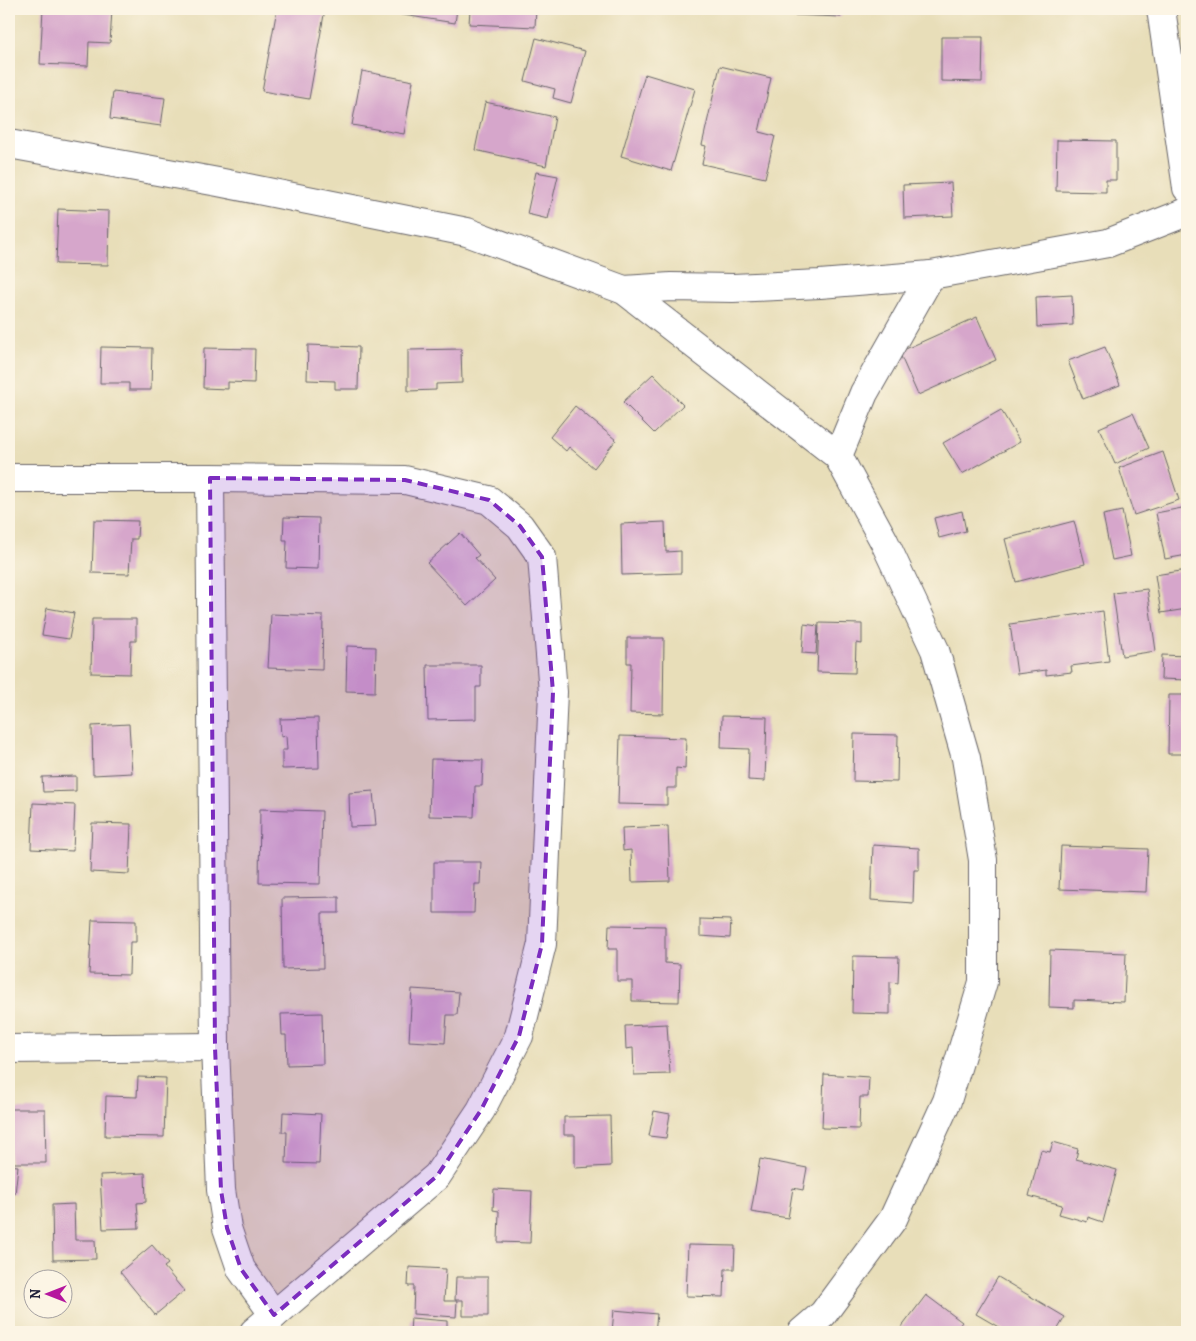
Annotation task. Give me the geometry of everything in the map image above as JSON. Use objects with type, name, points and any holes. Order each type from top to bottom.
[{"type":"street","points":[[1161,9],[1187,188]]},
{"type":"street","points":[[9,144],[218,182],[467,232],[624,290],[838,456],[884,541],[935,650],[966,758],[983,860],[983,982],[947,1101],[893,1219],[823,1314],[802,1332]]},
{"type":"street","points":[[624,290],[671,287],[733,288],[820,284],[931,275],[1108,243],[1187,212]]},
{"type":"street","points":[[838,456],[864,393],[931,275]]},
{"type":"street","points":[[9,478],[210,478],[405,480],[489,500],[520,526],[542,558],[553,692],[542,944],[519,1036],[481,1110],[437,1176],[264,1324],[241,1269],[227,1228],[221,1190],[215,1047],[210,478]]},
{"type":"street","points":[[9,1049],[215,1047]]},
{"type":"highlighted area","points":[[210,478],[405,480],[489,500],[520,526],[542,557],[553,692],[542,944],[519,1036],[481,1110],[437,1176],[274,1315],[241,1269],[227,1228],[221,1190],[215,1047]]},
{"type":"building","points":[[43,9],[112,9],[110,43],[89,42],[88,66],[40,64]]},
{"type":"building","points":[[277,9],[325,9],[309,99],[262,91]]},
{"type":"building","points":[[378,9],[457,9],[455,23],[377,11]]},
{"type":"building","points":[[470,9],[536,9],[535,27],[469,24]]},
{"type":"building","points":[[791,9],[841,9],[841,17],[791,15]]},
{"type":"building","points":[[941,37],[983,37],[982,82],[941,81]]},
{"type":"building","points":[[536,38],[585,51],[571,103],[553,98],[555,89],[525,81]]},
{"type":"building","points":[[720,66],[771,78],[759,132],[775,136],[765,178],[702,164],[706,146],[702,145]]},
{"type":"building","points":[[362,71],[413,81],[404,134],[352,125]]},
{"type":"building","points":[[645,74],[695,89],[671,171],[621,156]]},
{"type":"building","points":[[113,92],[165,98],[161,126],[110,119]]},
{"type":"building","points":[[485,102],[555,117],[546,166],[475,150]]},
{"type":"building","points":[[1057,140],[1116,141],[1116,180],[1106,180],[1106,192],[1056,191]]},
{"type":"building","points":[[536,172],[558,176],[548,219],[527,214]]},
{"type":"building","points":[[951,183],[953,216],[904,218],[903,185]]},
{"type":"building","points":[[58,209],[109,211],[108,265],[56,264]]},
{"type":"building","points":[[1072,295],[1073,325],[1037,327],[1036,297]]},
{"type":"building","points":[[977,317],[996,360],[918,395],[899,352]]},
{"type":"building","points":[[308,345],[359,347],[358,389],[335,389],[335,381],[307,380]]},
{"type":"building","points":[[101,347],[152,348],[151,390],[129,390],[129,383],[100,383]]},
{"type":"building","points":[[1105,347],[1120,385],[1083,399],[1068,361]]},
{"type":"building","points":[[204,348],[255,349],[254,383],[228,382],[228,389],[203,388]]},
{"type":"building","points":[[461,349],[462,383],[436,384],[436,390],[408,391],[408,350]]},
{"type":"building","points":[[653,374],[683,405],[654,433],[623,402]]},
{"type":"building","points":[[575,406],[616,440],[594,468],[569,447],[566,451],[550,437]]},
{"type":"building","points":[[1001,410],[1020,442],[962,474],[943,443]]},
{"type":"building","points":[[1133,413],[1149,448],[1115,464],[1099,428]]},
{"type":"building","points":[[1163,452],[1179,500],[1134,515],[1119,468]]},
{"type":"building","points":[[1187,507],[1187,555],[1165,559],[1156,513]]},
{"type":"building","points":[[962,511],[966,531],[939,538],[934,518]]},
{"type":"building","points":[[1122,511],[1131,556],[1112,560],[1103,515]]},
{"type":"building","points":[[284,517],[319,518],[318,569],[286,568],[287,540],[283,540]]},
{"type":"building","points":[[94,520],[138,521],[137,539],[131,539],[129,574],[92,573]]},
{"type":"building","points":[[1074,521],[1085,564],[1016,582],[1005,539]]},
{"type":"building","points":[[665,522],[666,552],[681,551],[681,573],[622,575],[621,524]]},
{"type":"building","points":[[460,533],[479,555],[475,558],[495,580],[467,606],[427,563]]},
{"type":"building","points":[[1187,570],[1187,609],[1161,613],[1155,575]]},
{"type":"building","points":[[1147,589],[1156,651],[1122,656],[1113,593]]},
{"type":"building","points":[[47,608],[74,613],[69,639],[42,635]]},
{"type":"building","points":[[1103,611],[1109,661],[1071,666],[1072,672],[1046,675],[1046,670],[1017,674],[1010,624]]},
{"type":"building","points":[[271,614],[323,616],[322,670],[268,668]]},
{"type":"building","points":[[92,619],[136,619],[136,641],[131,641],[130,674],[91,673]]},
{"type":"building","points":[[819,623],[862,624],[862,644],[856,643],[855,673],[817,672]]},
{"type":"building","points":[[804,624],[818,626],[816,654],[802,653]]},
{"type":"building","points":[[627,638],[664,638],[663,714],[630,713],[631,663],[627,663]]},
{"type":"building","points":[[347,646],[376,647],[375,692],[346,691]]},
{"type":"building","points":[[1162,655],[1187,656],[1187,680],[1161,679]]},
{"type":"building","points":[[427,665],[481,665],[481,687],[476,687],[476,719],[428,720]]},
{"type":"building","points":[[1169,695],[1187,695],[1187,754],[1168,754]]},
{"type":"building","points":[[722,716],[767,717],[765,781],[748,780],[749,749],[721,748]]},
{"type":"building","points":[[318,718],[319,768],[282,769],[282,750],[287,750],[286,736],[281,737],[280,719]]},
{"type":"building","points":[[129,724],[132,773],[93,775],[92,726]]},
{"type":"building","points":[[854,734],[898,735],[897,782],[853,781]]},
{"type":"building","points":[[620,736],[686,738],[685,769],[676,768],[676,788],[667,788],[667,805],[618,804]]},
{"type":"building","points":[[431,759],[483,760],[482,786],[475,786],[474,817],[429,816]]},
{"type":"building","points":[[76,776],[76,791],[43,792],[42,777]]},
{"type":"building","points":[[373,791],[376,826],[350,827],[349,793]]},
{"type":"building","points":[[33,803],[75,805],[73,851],[31,849]]},
{"type":"building","points":[[260,809],[322,811],[320,884],[259,883]]},
{"type":"building","points":[[92,823],[131,824],[129,874],[90,872]]},
{"type":"building","points":[[668,826],[670,881],[632,882],[631,850],[623,851],[622,828]]},
{"type":"building","points":[[873,845],[919,848],[919,870],[914,870],[913,903],[871,900]]},
{"type":"building","points":[[1061,846],[1148,849],[1146,892],[1059,889]]},
{"type":"building","points":[[434,862],[481,862],[480,884],[475,884],[474,913],[434,913]]},
{"type":"building","points":[[339,897],[339,913],[322,913],[323,968],[283,969],[282,898]]},
{"type":"building","points":[[700,919],[731,920],[730,938],[700,936]]},
{"type":"building","points":[[92,920],[136,921],[136,942],[130,942],[129,975],[89,974]]},
{"type":"building","points":[[609,925],[665,926],[665,963],[680,964],[679,1002],[632,1001],[632,981],[617,981],[617,949],[608,949]]},
{"type":"building","points":[[1050,950],[1126,953],[1124,1002],[1074,1000],[1074,1008],[1049,1007]]},
{"type":"building","points":[[853,956],[899,957],[898,983],[890,982],[890,1014],[852,1013]]},
{"type":"building","points":[[412,989],[459,992],[457,1015],[447,1015],[445,1043],[409,1041]]},
{"type":"building","points":[[322,1013],[323,1064],[287,1065],[286,1035],[282,1035],[281,1014]]},
{"type":"building","points":[[667,1024],[670,1074],[634,1075],[633,1048],[626,1049],[625,1026]]},
{"type":"building","points":[[824,1074],[869,1077],[868,1097],[860,1097],[859,1129],[822,1128]]},
{"type":"building","points":[[138,1077],[166,1078],[164,1137],[105,1136],[106,1096],[137,1097]]},
{"type":"building","points":[[9,1109],[45,1109],[46,1163],[10,1163]]},
{"type":"building","points":[[654,1111],[670,1114],[666,1138],[649,1136]]},
{"type":"building","points":[[283,1112],[321,1114],[319,1164],[286,1163],[287,1132],[282,1132]]},
{"type":"building","points":[[610,1116],[611,1166],[575,1168],[575,1135],[564,1135],[564,1117]]},
{"type":"building","points":[[1053,1142],[1078,1149],[1076,1159],[1117,1170],[1103,1222],[1088,1217],[1087,1222],[1059,1214],[1062,1205],[1029,1196],[1041,1150],[1050,1152]]},
{"type":"building","points":[[760,1159],[807,1168],[803,1190],[793,1188],[788,1218],[751,1212]]},
{"type":"building","points":[[9,1165],[18,1166],[15,1194],[9,1194]]},
{"type":"building","points":[[145,1173],[146,1202],[137,1203],[139,1228],[103,1229],[100,1175]]},
{"type":"building","points":[[494,1189],[532,1191],[530,1243],[498,1242],[499,1211],[493,1210]]},
{"type":"building","points":[[74,1204],[75,1240],[95,1240],[96,1259],[53,1260],[52,1205]]},
{"type":"building","points":[[152,1245],[168,1264],[164,1267],[184,1291],[155,1315],[120,1272]]},
{"type":"building","points":[[688,1245],[735,1246],[734,1269],[725,1269],[724,1297],[686,1296]]},
{"type":"building","points":[[409,1267],[446,1269],[444,1301],[457,1301],[456,1317],[413,1314],[414,1286],[408,1286]]},
{"type":"building","points":[[456,1277],[488,1277],[488,1316],[463,1316],[463,1300],[455,1300]]},
{"type":"building","points":[[998,1277],[1065,1317],[1056,1332],[1007,1332],[976,1314]]},
{"type":"building","points":[[926,1295],[962,1322],[959,1326],[968,1332],[898,1332]]},
{"type":"building","points":[[614,1310],[657,1314],[655,1332],[612,1332]]},
{"type":"building","points":[[411,1318],[447,1321],[447,1332],[410,1332]]}]
